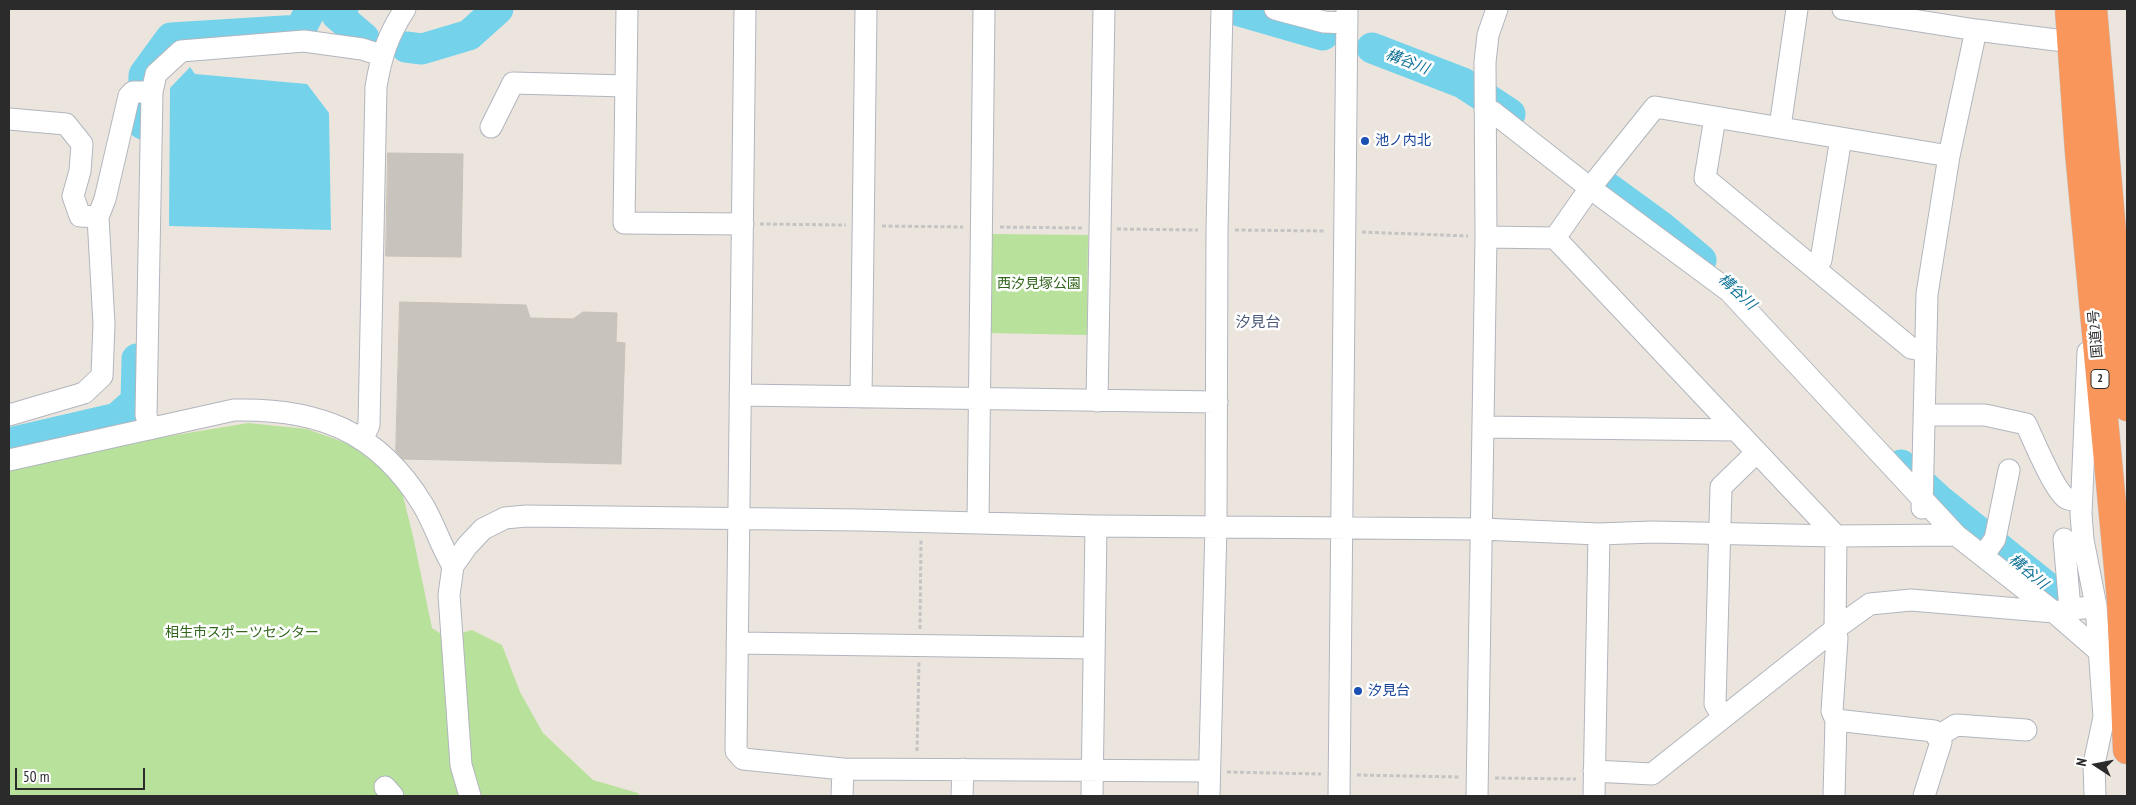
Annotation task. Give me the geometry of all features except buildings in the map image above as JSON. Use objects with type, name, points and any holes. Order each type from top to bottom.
[{"type":"highway","name":"国道2号","points":[[2070,9],[2083,41],[2127,408]]},
{"type":"highway","name":"国道2号","points":[[2093,9],[2083,41],[2079,152],[2121,600],[2127,750]]},
{"type":"street","points":[[362,440],[370,425],[376,87],[381,55],[395,24],[405,9]]},
{"type":"street","points":[[628,9],[624,223],[743,224]]},
{"type":"street","points":[[745,9],[736,751],[743,759],[843,768],[1209,771]]},
{"type":"street","points":[[861,397],[866,9]]},
{"type":"street","points":[[978,523],[984,9]]},
{"type":"street","points":[[1097,401],[1104,9]]},
{"type":"street","points":[[1275,9],[1324,22],[1347,16],[1340,529],[1339,796]]},
{"type":"street","points":[[1477,787],[1486,237],[1485,100],[1488,35],[1497,9]]},
{"type":"street","points":[[1780,127],[1797,9]]},
{"type":"street","points":[[1843,9],[1976,30],[2083,41]]},
{"type":"street","points":[[1209,796],[1216,526],[1217,230],[1221,12]]},
{"type":"street","points":[[1922,536],[1927,294],[1949,156],[1976,30]]},
{"type":"street","points":[[150,429],[146,415],[143,92],[156,74],[181,51],[304,41],[362,50],[381,55]]},
{"type":"street","points":[[491,127],[513,83],[626,86]]},
{"type":"street","points":[[9,415],[84,393],[102,376],[104,324],[98,217],[105,199],[129,96],[143,92]]},
{"type":"street","points":[[1485,100],[1493,112],[1595,182],[1728,291],[1922,490],[1956,535]]},
{"type":"street","points":[[1556,238],[1595,182],[1656,107],[1949,156]]},
{"type":"street","points":[[1715,118],[1705,178],[1911,348],[1926,351]]},
{"type":"street","points":[[9,119],[66,124],[82,144],[80,171],[73,196],[80,216],[98,217]]},
{"type":"street","points":[[1815,268],[1821,260],[1841,138]]},
{"type":"street","points":[[1486,237],[1556,238],[1836,536],[1834,629],[1837,638],[1832,711],[1836,720],[1834,796]]},
{"type":"street","points":[[2094,310],[2088,340],[2081,500],[2083,540],[2096,606],[2104,717],[2107,796]]},
{"type":"street","points":[[740,395],[1217,402]]},
{"type":"street","points":[[9,460],[234,410],[268,409],[300,413],[339,426],[390,461],[409,484],[424,507],[444,552],[453,566]]},
{"type":"street","points":[[1924,415],[1985,415],[2026,424],[2047,469],[2063,496],[2068,499],[2081,500]]},
{"type":"street","points":[[1483,427],[1736,430]]},
{"type":"street","points":[[1722,717],[1715,704],[1722,487],[1757,452]]},
{"type":"street","points":[[1989,549],[2009,470]]},
{"type":"street","points":[[470,796],[461,765],[449,595],[453,566],[467,546],[483,529],[505,518],[526,516],[1096,526],[1481,529],[1599,534],[1653,532],[1836,536],[1956,535],[1989,549],[2062,610],[2100,652]]},
{"type":"street","points":[[1092,796],[1096,526]]},
{"type":"street","points":[[1599,534],[1594,782],[1652,774],[1834,629],[1870,604],[1910,600],[2062,610],[2096,606]]},
{"type":"street","points":[[2062,610],[2064,539]]},
{"type":"street","points":[[737,643],[1094,648]]},
{"type":"street","points":[[2095,796],[2094,764],[2104,717]]},
{"type":"street","points":[[1836,720],[1934,731],[1941,742],[1924,796]]},
{"type":"street","points":[[1938,737],[1956,725],[2026,730]]},
{"type":"street","points":[[842,796],[843,768]]},
{"type":"street","points":[[962,796],[963,770]]},
{"type":"path","points":[[1209,771],[1339,775],[1477,787],[1594,782]]},
{"type":"green space","name":"西汐見塚公園","points":[[991,234],[1088,235],[1087,335],[989,333]]},
{"type":"green space","name":"相生市スポーツセンター","points":[[248,423],[307,429],[363,449],[399,480],[432,628],[446,637],[472,630],[502,645],[520,692],[543,733],[593,780],[638,793],[640,796],[9,796],[9,471],[98,448]]},
{"type":"water","points":[[190,67],[195,74],[307,84],[329,113],[331,230],[169,226],[170,88]]},
{"type":"waterway","points":[[143,124],[144,75],[171,38],[300,30],[311,9]]},
{"type":"waterway","name":"構谷川","points":[[343,9],[337,15],[364,38]]},
{"type":"waterway","name":"構谷川","points":[[406,47],[422,49],[469,35],[498,9]]},
{"type":"waterway","name":"構谷川","points":[[1233,9],[1323,35]]},
{"type":"waterway","name":"構谷川","points":[[1372,48],[1463,83],[1510,114]]},
{"type":"waterway","name":"構谷川","points":[[1604,185],[1663,228],[1701,260]]},
{"type":"waterway","points":[[9,443],[117,418],[136,401],[137,359]]},
{"type":"waterway","name":"構谷川","points":[[1901,465],[1938,499],[2057,595]]},
{"type":"place","name":"池ノ内北","points":[[1365,141]]},
{"type":"place","name":"汐見台","points":[[1358,691]]},
{"type":"district","name":"汐見台","points":[[1258,323]]}]
